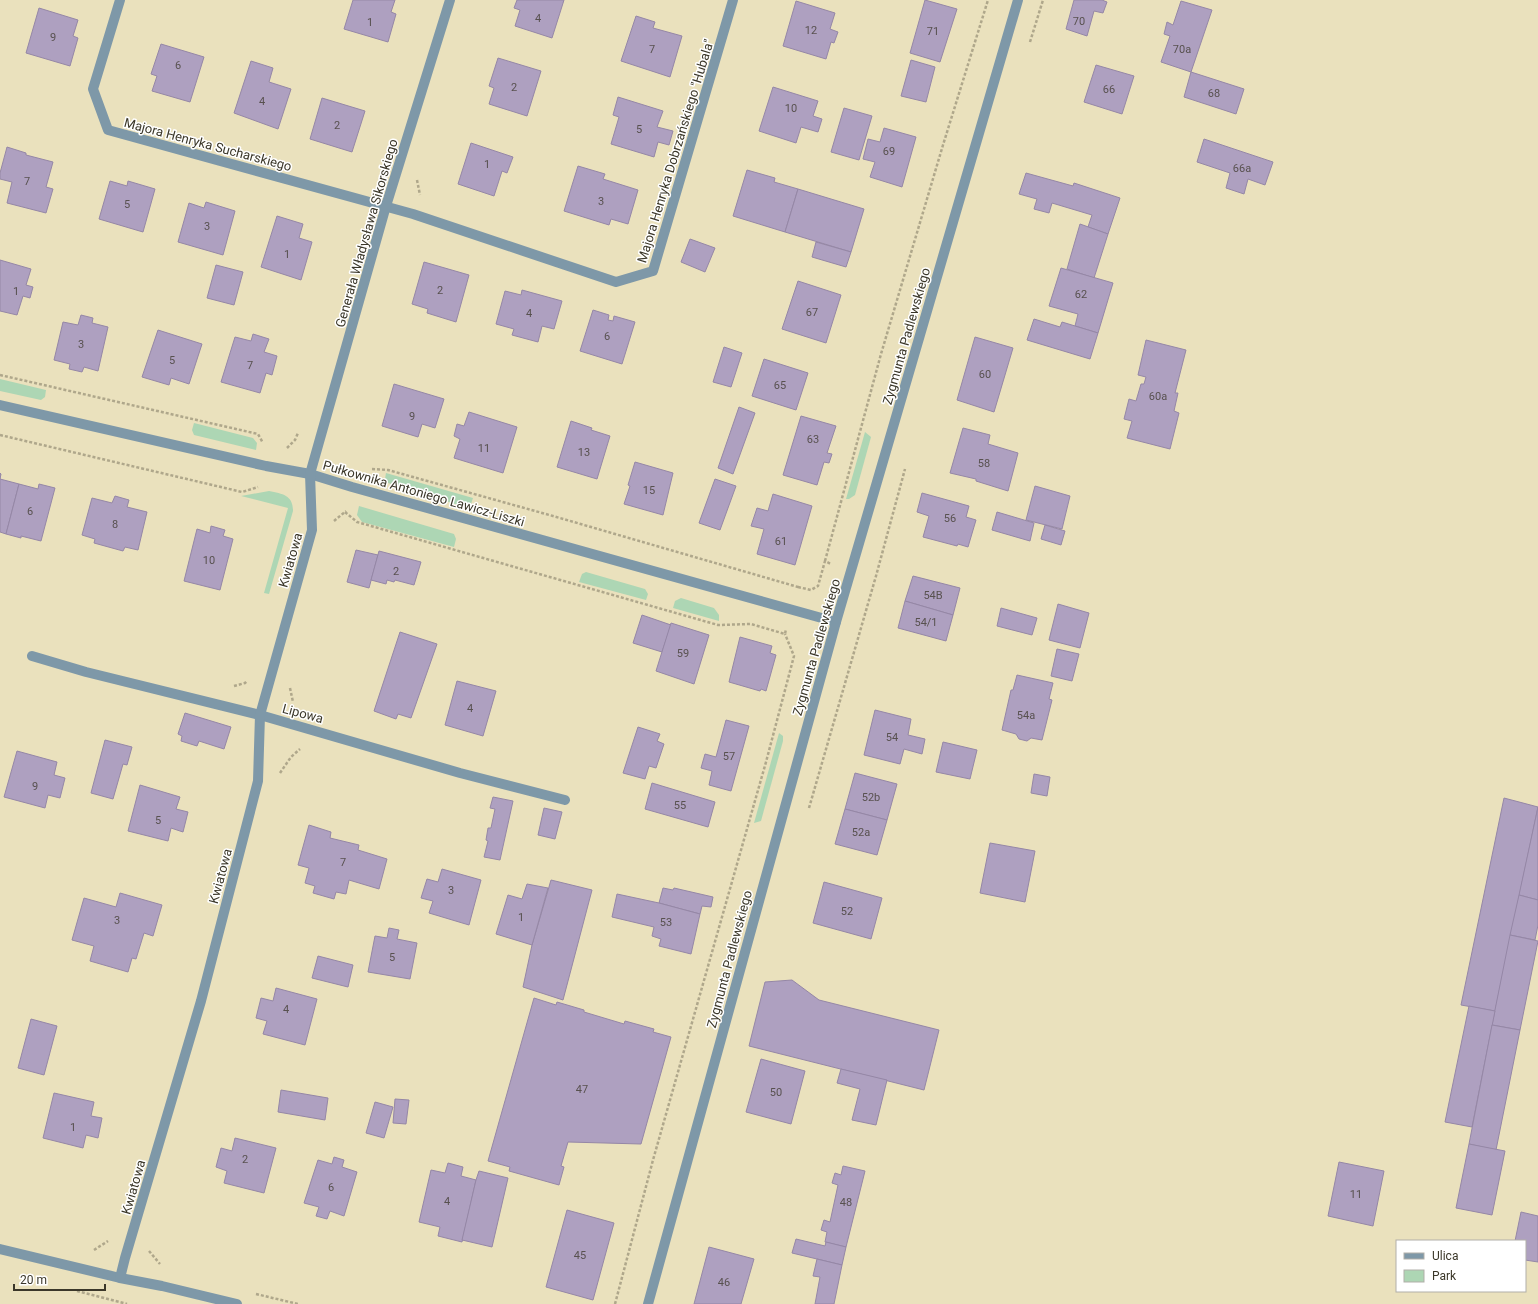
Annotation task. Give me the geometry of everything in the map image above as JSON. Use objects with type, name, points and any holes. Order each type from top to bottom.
[{"type":"street","name":"Majora Henryka Sucharskiego","points":[[120,0],[93,89],[108,130],[386,206]]},
{"type":"street","name":"Generała Władysława Sikorskiego","points":[[310,474],[386,206],[450,0]]},
{"type":"street","name":"Majora Henryka Dobrzańskiego \"Hubala\"","points":[[386,206],[616,282],[653,271],[733,0]]},
{"type":"street","name":"Zygmunta Padlewskiego","points":[[648,1304],[836,622],[1018,0]]},
{"type":"street","name":"Pułkownika Antoniego Lawicz-Liszki","points":[[0,406],[266,466],[310,474],[352,488],[836,622]]},
{"type":"street","name":"Kwiatowa","points":[[120,1278],[201,1000],[258,781],[260,715],[312,530],[310,474]]},
{"type":"street","name":"Lipowa","points":[[32,656],[86,672],[260,715],[460,773],[565,800]]},
{"type":"street","points":[[0,1248],[120,1278],[162,1286],[237,1304]]},
{"type":"path","points":[[825,561],[884,347],[942,146],[988,0]]},
{"type":"path","points":[[1029,46],[1043,0]]},
{"type":"path","points":[[808,812],[906,466]]},
{"type":"path","points":[[615,1304],[653,1160],[764,770],[794,656],[785,634]]},
{"type":"path","points":[[229,687],[245,683],[248,678]]},
{"type":"path","points":[[289,682],[293,704]]},
{"type":"path","points":[[277,778],[291,757],[305,746]]},
{"type":"path","points":[[91,1252],[112,1239]]},
{"type":"path","points":[[148,1250],[162,1265]]},
{"type":"green space","points":[[0,379],[46,390],[45,397],[41,400],[0,391]]},
{"type":"green space","points":[[194,423],[253,438],[257,443],[256,450],[194,435],[192,430]]},
{"type":"green space","points":[[865,432],[871,437],[855,495],[849,499],[846,499]]},
{"type":"green space","points":[[386,473],[473,498],[471,504],[465,507],[388,483],[385,479]]},
{"type":"green space","points":[[269,491],[283,494],[289,498],[293,506],[293,511],[269,594],[264,593],[288,508],[241,496]]},
{"type":"green space","points":[[359,506],[454,534],[456,539],[454,547],[362,522],[357,515]]},
{"type":"green space","points":[[586,572],[645,589],[648,594],[646,600],[579,582],[582,574]]},
{"type":"green space","points":[[681,598],[714,608],[719,615],[719,621],[673,608],[675,601]]},
{"type":"green space","points":[[779,733],[783,736],[783,741],[761,821],[754,823]]},
{"type":"building","points":[[353,0],[395,0],[391,12],[396,14],[388,42],[344,29]]},
{"type":"building","points":[[517,0],[564,0],[552,38],[515,26],[520,10],[514,8]]},
{"type":"building","points":[[925,0],[957,9],[940,62],[910,53]]},
{"type":"building","points":[[1074,0],[1102,0],[1107,2],[1103,13],[1094,11],[1087,36],[1066,29]]},
{"type":"building","points":[[796,1],[835,13],[830,29],[838,32],[834,43],[831,42],[826,59],[783,46]]},
{"type":"building","points":[[1181,1],[1212,10],[1191,72],[1161,62],[1170,36],[1164,34],[1167,22],[1173,25]]},
{"type":"building","points":[[39,8],[78,20],[73,36],[78,38],[70,66],[26,53]]},
{"type":"building","points":[[636,16],[655,22],[653,28],[682,36],[670,77],[621,61]]},
{"type":"building","points":[[161,44],[204,57],[190,102],[152,91],[157,76],[151,74]]},
{"type":"building","points":[[498,58],[541,71],[527,116],[489,104],[494,88],[489,86]]},
{"type":"building","points":[[911,60],[935,67],[926,102],[901,96]]},
{"type":"building","points":[[251,61],[273,68],[269,82],[291,89],[278,129],[234,113]]},
{"type":"building","points":[[1096,65],[1134,76],[1122,114],[1084,102]]},
{"type":"building","points":[[1191,72],[1244,89],[1236,114],[1184,97]]},
{"type":"building","points":[[773,87],[818,101],[813,116],[822,119],[818,132],[801,127],[796,143],[759,131]]},
{"type":"building","points":[[618,97],[663,111],[657,127],[673,131],[669,145],[658,142],[654,157],[611,144],[619,117],[613,115]]},
{"type":"building","points":[[322,98],[365,111],[352,152],[310,139]]},
{"type":"building","points":[[844,108],[872,116],[859,160],[831,152]]},
{"type":"building","points":[[884,128],[916,137],[902,187],[870,177],[875,162],[863,159],[868,139],[880,142]]},
{"type":"building","points":[[1204,139],[1273,162],[1265,185],[1248,179],[1244,194],[1226,188],[1230,173],[1197,162]]},
{"type":"building","points":[[471,143],[513,157],[507,173],[502,171],[494,196],[458,184]]},
{"type":"building","points":[[7,147],[26,153],[26,155],[53,162],[46,187],[53,189],[46,213],[7,203],[12,182],[0,179],[0,173]]},
{"type":"building","points":[[578,166],[605,174],[603,179],[638,190],[628,224],[611,219],[609,225],[564,211]]},
{"type":"building","points":[[747,170],[775,178],[774,182],[798,189],[785,232],[733,216]]},
{"type":"building","points":[[1026,173],[1073,186],[1074,183],[1120,198],[1108,234],[1088,227],[1092,215],[1052,203],[1049,213],[1034,209],[1037,199],[1019,194]]},
{"type":"building","points":[[110,181],[127,186],[128,181],[155,189],[143,232],[99,219]]},
{"type":"building","points":[[798,189],[864,209],[851,252],[785,232]]},
{"type":"building","points":[[206,202],[235,211],[223,255],[178,242],[189,203],[204,208]]},
{"type":"building","points":[[277,216],[303,224],[299,238],[312,242],[301,280],[261,267]]},
{"type":"building","points":[[1080,224],[1108,234],[1094,278],[1067,269]]},
{"type":"building","points":[[690,239],[715,248],[705,272],[681,262]]},
{"type":"building","points":[[816,242],[851,252],[846,267],[812,257]]},
{"type":"building","points":[[0,260],[31,269],[26,285],[33,287],[30,298],[23,296],[17,315],[0,311]]},
{"type":"building","points":[[424,262],[469,275],[456,322],[427,313],[428,309],[412,304]]},
{"type":"building","points":[[216,265],[243,272],[234,305],[207,298]]},
{"type":"building","points":[[1061,268],[1113,283],[1098,333],[1075,326],[1078,314],[1049,306]]},
{"type":"building","points":[[798,281],[841,295],[826,343],[782,329]]},
{"type":"building","points":[[522,290],[562,301],[554,329],[542,326],[538,342],[512,335],[514,329],[496,324],[505,291],[521,295]]},
{"type":"building","points":[[593,310],[609,315],[608,320],[613,321],[614,316],[635,322],[622,364],[580,351]]},
{"type":"building","points":[[81,315],[93,318],[92,323],[108,327],[98,371],[84,367],[82,372],[69,369],[70,364],[54,360],[63,322],[78,325]]},
{"type":"building","points":[[1034,319],[1060,327],[1062,322],[1098,333],[1090,359],[1027,340]]},
{"type":"building","points":[[158,330],[202,344],[189,384],[171,378],[169,385],[142,377]]},
{"type":"building","points":[[253,334],[269,339],[264,352],[277,356],[272,375],[266,373],[260,393],[221,382],[235,337],[251,341]]},
{"type":"building","points":[[975,337],[1013,348],[994,412],[957,400]]},
{"type":"building","points":[[1146,340],[1186,350],[1175,393],[1178,393],[1174,411],[1179,413],[1170,449],[1127,438],[1132,421],[1124,419],[1129,399],[1136,401],[1141,384],[1144,384],[1146,377],[1138,375]]},
{"type":"building","points":[[724,347],[742,353],[731,387],[713,382]]},
{"type":"building","points":[[764,359],[808,373],[796,410],[752,396]]},
{"type":"building","points":[[394,384],[444,399],[435,428],[422,424],[418,437],[382,426]]},
{"type":"building","points":[[739,407],[755,413],[733,474],[718,468]]},
{"type":"building","points":[[469,412],[517,427],[503,473],[454,458],[460,439],[454,436],[457,424],[464,426]]},
{"type":"building","points":[[801,416],[836,426],[827,453],[832,454],[829,463],[824,462],[817,485],[783,475]]},
{"type":"building","points":[[571,421],[592,428],[591,430],[610,436],[597,479],[557,467]]},
{"type":"building","points":[[963,428],[990,435],[988,444],[1018,453],[1008,491],[976,481],[976,479],[950,473]]},
{"type":"building","points":[[635,462],[673,473],[663,515],[624,504],[630,486],[628,485]]},
{"type":"building","points":[[0,479],[19,484],[6,534],[0,532]]},
{"type":"building","points":[[715,479],[736,486],[720,530],[699,523]]},
{"type":"building","points":[[19,484],[38,489],[39,484],[55,488],[41,541],[6,534]]},
{"type":"building","points":[[1035,486],[1070,496],[1062,529],[1026,520]]},
{"type":"building","points":[[922,493],[969,506],[966,517],[976,520],[968,547],[958,544],[957,546],[923,537],[929,516],[917,512]]},
{"type":"building","points":[[773,494],[812,506],[795,565],[757,554],[764,529],[751,526],[757,508],[768,511]]},
{"type":"building","points":[[115,496],[129,500],[127,507],[147,512],[138,550],[125,547],[123,551],[94,543],[95,539],[82,535],[92,498],[112,503]]},
{"type":"building","points":[[997,512],[1034,523],[1030,541],[992,530]]},
{"type":"building","points":[[1045,525],[1065,531],[1061,545],[1041,539]]},
{"type":"building","points":[[211,526],[225,530],[223,536],[233,539],[220,590],[184,581],[197,529],[210,533]]},
{"type":"building","points":[[356,550],[378,555],[369,588],[347,582]]},
{"type":"building","points":[[379,551],[421,562],[414,585],[395,580],[394,582],[387,580],[386,584],[371,580]]},
{"type":"building","points":[[913,576],[960,588],[953,615],[905,601]]},
{"type":"building","points":[[905,601],[953,615],[946,641],[898,628]]},
{"type":"building","points":[[1058,604],[1089,613],[1080,648],[1049,640]]},
{"type":"building","points":[[1001,608],[1037,618],[1032,635],[997,626]]},
{"type":"building","points":[[642,615],[671,625],[662,652],[633,643]]},
{"type":"building","points":[[671,623],[709,635],[694,684],[656,671]]},
{"type":"building","points":[[400,632],[437,644],[411,718],[398,714],[396,719],[374,711]]},
{"type":"building","points":[[740,637],[772,646],[770,653],[776,655],[766,691],[761,689],[760,691],[729,682]]},
{"type":"building","points":[[1057,649],[1079,654],[1072,681],[1051,676]]},
{"type":"building","points":[[1017,675],[1053,683],[1049,699],[1052,700],[1042,740],[1031,738],[1027,741],[1019,739],[1016,734],[1002,730],[1011,690],[1013,690]]},
{"type":"building","points":[[457,681],[496,691],[483,736],[445,725]]},
{"type":"building","points":[[875,710],[911,719],[908,735],[925,739],[922,754],[904,749],[900,764],[864,755]]},
{"type":"building","points":[[185,713],[231,727],[224,749],[199,741],[197,746],[181,741],[182,736],[178,734]]},
{"type":"building","points":[[726,720],[749,726],[731,791],[709,785],[712,771],[701,768],[705,754],[716,757]]},
{"type":"building","points":[[638,727],[660,734],[657,741],[664,744],[656,768],[649,766],[645,779],[623,773]]},
{"type":"building","points":[[105,740],[132,747],[127,765],[123,764],[113,799],[91,793]]},
{"type":"building","points":[[943,742],[977,750],[970,779],[936,772]]},
{"type":"building","points":[[17,751],[57,762],[54,775],[65,778],[60,798],[48,795],[45,808],[4,797]]},
{"type":"building","points":[[855,773],[897,784],[887,820],[845,809]]},
{"type":"building","points":[[1034,774],[1050,777],[1047,796],[1031,793]]},
{"type":"building","points":[[652,783],[715,802],[708,827],[645,809]]},
{"type":"building","points":[[140,785],[180,797],[176,809],[188,812],[183,832],[171,828],[168,841],[128,831]]},
{"type":"building","points":[[493,797],[513,801],[500,860],[484,857],[488,841],[486,840],[488,828],[491,828],[495,809],[490,808]]},
{"type":"building","points":[[1504,798],[1538,807],[1495,1011],[1461,1005]]},
{"type":"building","points":[[1538,807],[1538,900],[1519,895]]},
{"type":"building","points":[[544,808],[562,812],[555,839],[538,835]]},
{"type":"building","points":[[845,809],[887,820],[877,855],[835,844]]},
{"type":"building","points":[[309,825],[331,832],[330,838],[359,845],[358,850],[387,859],[379,889],[349,880],[346,894],[336,892],[334,899],[313,893],[315,886],[305,883],[309,868],[298,865]]},
{"type":"building","points":[[990,843],[1035,851],[1025,902],[980,893]]},
{"type":"building","points":[[442,869],[481,880],[469,925],[429,913],[433,901],[421,898],[427,879],[438,882]]},
{"type":"building","points":[[551,880],[592,890],[563,1000],[523,987],[532,945]]},
{"type":"building","points":[[824,882],[882,898],[871,939],[813,923]]},
{"type":"building","points":[[527,884],[548,888],[532,945],[496,934],[508,895],[522,899]]},
{"type":"building","points":[[663,888],[673,890],[674,888],[713,897],[711,907],[702,906],[700,914],[659,903]]},
{"type":"building","points":[[120,893],[162,905],[153,936],[144,933],[136,959],[132,958],[128,972],[90,961],[94,946],[72,940],[84,898],[116,907]]},
{"type":"building","points":[[617,894],[700,914],[691,954],[659,946],[661,939],[652,936],[654,927],[612,917]]},
{"type":"building","points":[[1519,895],[1538,900],[1538,925],[1535,940],[1510,935]]},
{"type":"building","points":[[389,928],[399,930],[397,939],[417,943],[410,979],[368,972],[375,936],[387,938]]},
{"type":"building","points":[[1510,935],[1538,941],[1520,1030],[1492,1025]]},
{"type":"building","points":[[318,956],[353,965],[348,987],[312,978]]},
{"type":"building","points":[[792,980],[819,1000],[939,1030],[924,1090],[749,1046],[765,982]]},
{"type":"building","points":[[276,988],[317,999],[305,1045],[263,1034],[267,1021],[256,1018],[261,998],[273,1001]]},
{"type":"building","points":[[534,998],[556,1005],[557,1002],[624,1024],[625,1021],[654,1029],[653,1032],[671,1037],[641,1144],[568,1142],[561,1166],[564,1167],[559,1185],[509,1171],[510,1167],[488,1161]]},
{"type":"building","points":[[1469,1006],[1495,1011],[1472,1127],[1445,1122]]},
{"type":"building","points":[[31,1019],[57,1026],[44,1075],[18,1068]]},
{"type":"building","points":[[1492,1025],[1520,1030],[1496,1150],[1469,1144]]},
{"type":"building","points":[[761,1059],[805,1071],[791,1124],[746,1112]]},
{"type":"building","points":[[841,1069],[887,1080],[876,1125],[852,1120],[860,1089],[837,1083]]},
{"type":"building","points":[[281,1090],[328,1098],[325,1120],[278,1112]]},
{"type":"building","points":[[54,1093],[94,1102],[91,1116],[102,1118],[98,1138],[86,1135],[83,1148],[43,1138]]},
{"type":"building","points":[[395,1099],[409,1100],[406,1124],[393,1123]]},
{"type":"building","points":[[375,1102],[393,1107],[384,1138],[366,1133]]},
{"type":"building","points":[[235,1138],[276,1148],[264,1193],[224,1183],[227,1171],[216,1167],[221,1148],[232,1151]]},
{"type":"building","points":[[1469,1144],[1505,1151],[1492,1215],[1456,1208]]},
{"type":"building","points":[[334,1157],[344,1160],[342,1167],[357,1172],[344,1216],[330,1211],[327,1219],[316,1216],[319,1207],[304,1203],[318,1160],[332,1164]]},
{"type":"building","points":[[1339,1162],[1384,1171],[1373,1226],[1328,1216]]},
{"type":"building","points":[[448,1163],[463,1167],[461,1176],[476,1180],[462,1242],[438,1236],[440,1227],[419,1222],[431,1170],[445,1173]]},
{"type":"building","points":[[843,1166],[865,1171],[846,1247],[825,1242],[827,1232],[821,1230],[824,1220],[830,1222],[838,1185],[832,1183],[835,1173],[841,1175]]},
{"type":"building","points":[[479,1171],[508,1178],[492,1247],[462,1240]]},
{"type":"building","points":[[567,1210],[614,1223],[593,1300],[546,1287]]},
{"type":"building","points":[[1521,1212],[1538,1216],[1538,1262],[1526,1260],[1526,1240],[1515,1240]]},
{"type":"building","points":[[796,1239],[825,1246],[826,1242],[846,1247],[842,1265],[792,1253]]},
{"type":"building","points":[[709,1247],[754,1259],[741,1304],[694,1304]]},
{"type":"building","points":[[817,1259],[842,1265],[834,1304],[815,1304],[820,1277],[813,1276]]}]
